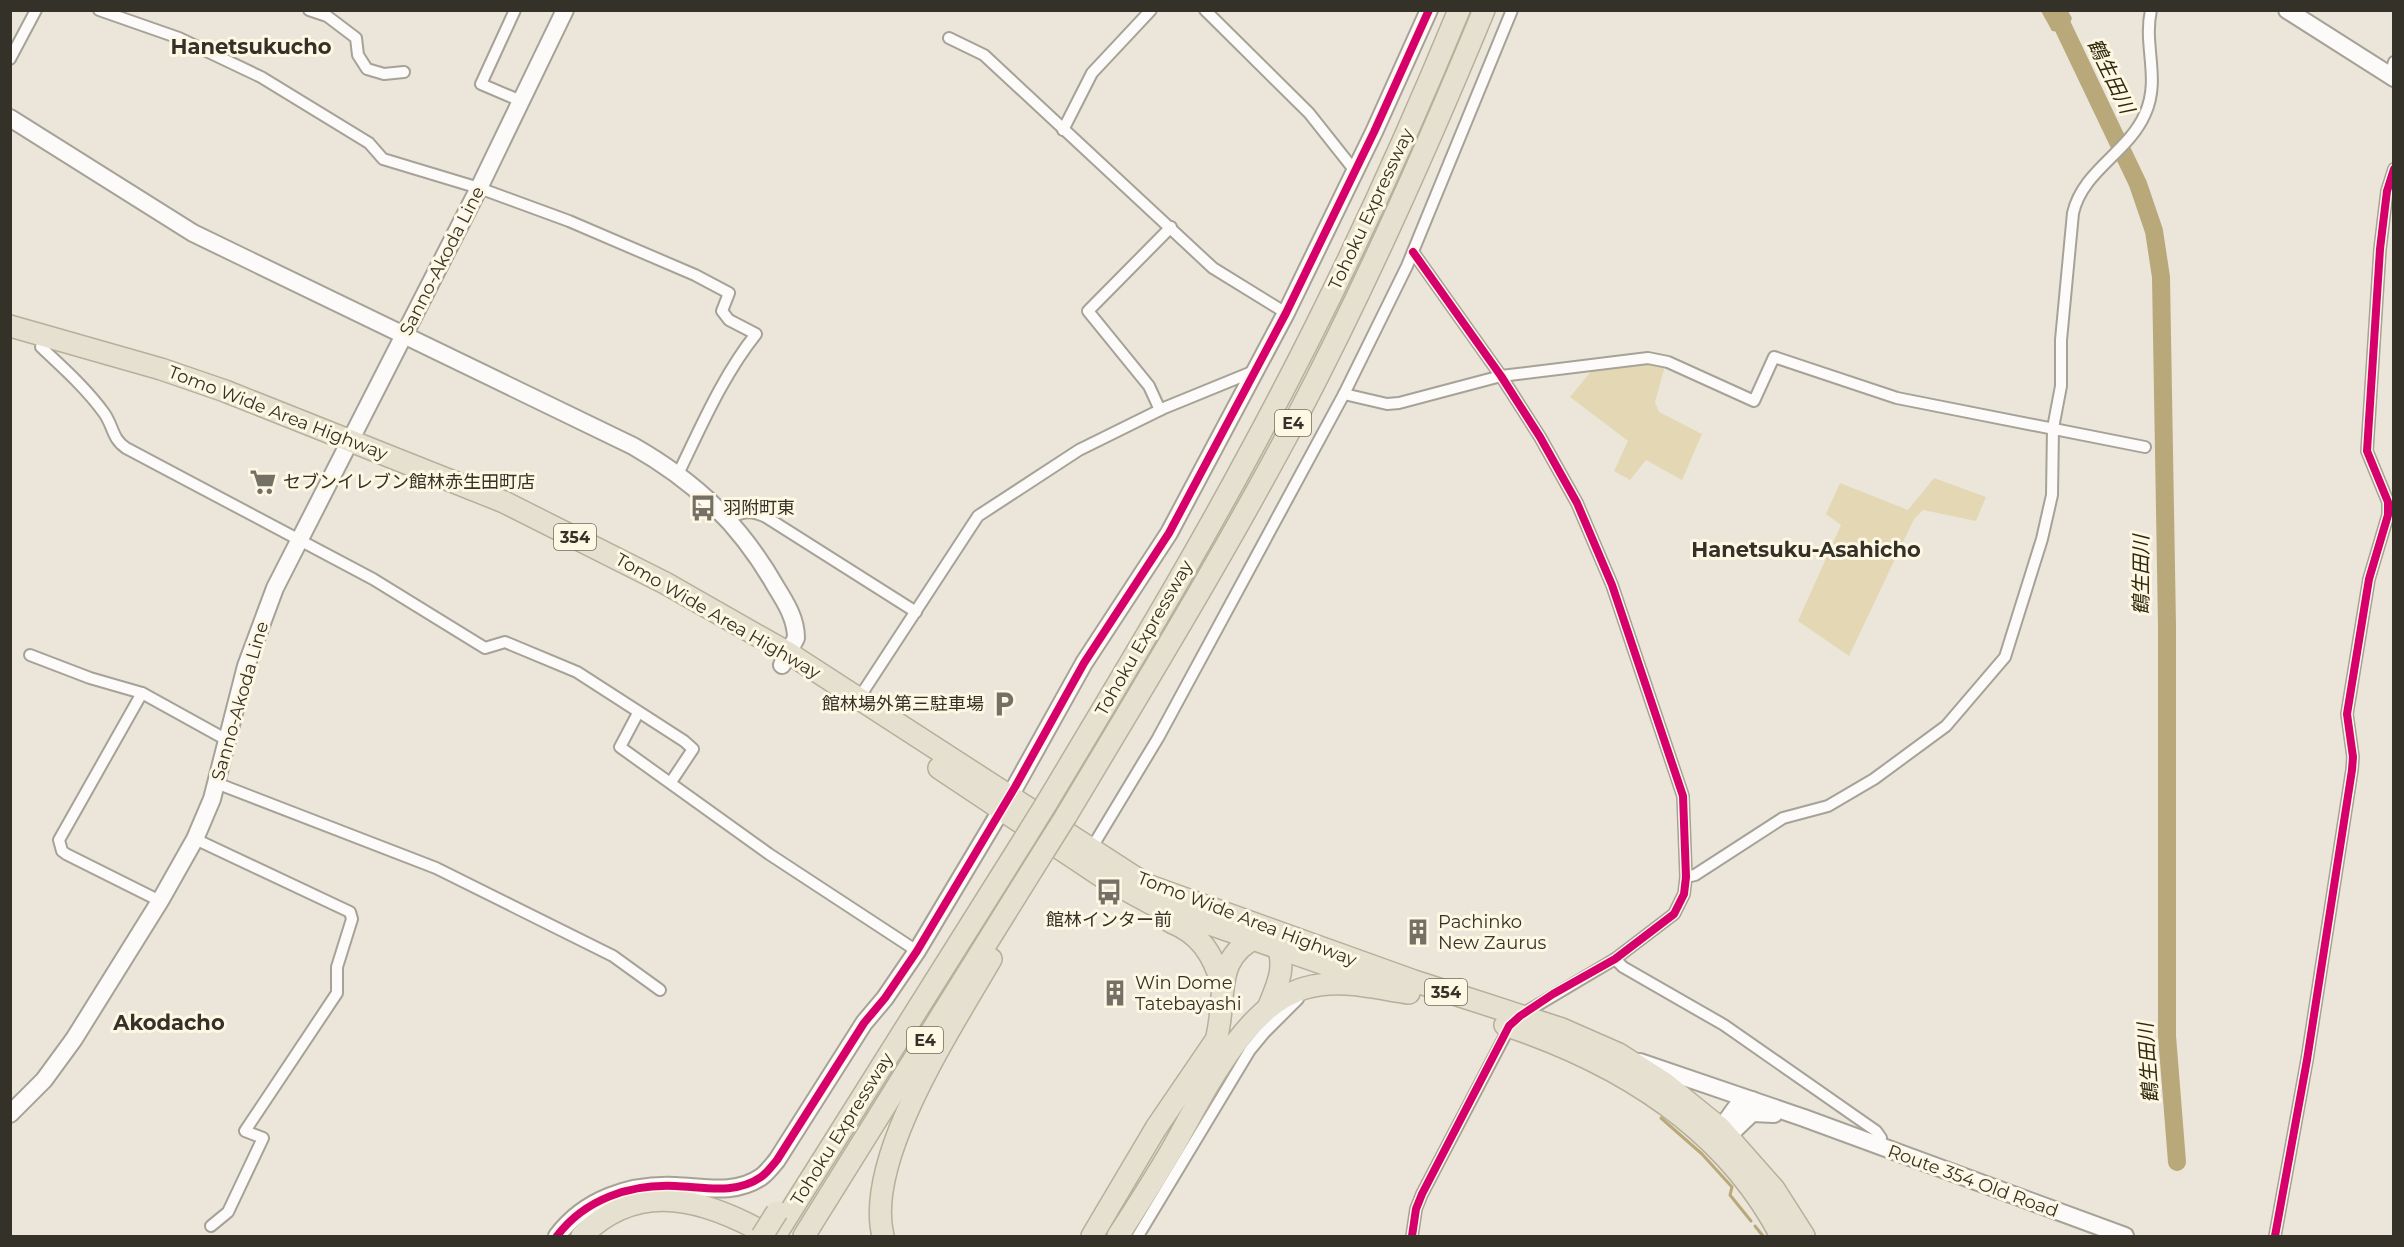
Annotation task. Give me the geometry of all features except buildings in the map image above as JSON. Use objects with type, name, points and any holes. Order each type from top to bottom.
[{"type":"highway","name":"Tohoku Expressway","points":[[775,1236],[782,1215],[888,1058],[1046,804],[1158,616],[1276,404],[1358,239],[1459,10]]},
{"type":"highway","name":"Tohoku Expressway","points":[[806,1234],[1066,816],[1208,578],[1297,416],[1426,147],[1484,10]]},
{"type":"highway","name":"Tomo Wide Area Highway","points":[[10,326],[161,369],[514,507],[665,583],[1005,803],[1091,849],[1147,885],[1514,1021],[1618,1072],[1666,1105],[1719,1136],[1781,1236]]},
{"type":"highway","name":"Tomo Wide Area Highway","points":[[10,339],[348,444]]},
{"type":"highway","name":"Tomo Wide Area Highway","points":[[786,660],[859,698],[1005,803],[1104,878],[1152,904],[1280,951],[1409,993],[1514,1021],[1562,1029],[1619,1054],[1672,1088],[1774,1190],[1804,1236]]},
{"type":"highway","points":[[883,1236],[879,1211],[883,1177],[893,1145],[962,1010],[1010,927],[1044,851]]},
{"type":"highway","points":[[1104,878],[1119,897],[1137,908],[1179,926],[1199,939],[1216,966],[1222,984]]},
{"type":"highway","points":[[1092,1236],[1156,1128],[1213,1046],[1220,1027],[1222,984],[1232,958],[1250,940],[1271,930],[1280,951],[1281,979],[1268,1009]]},
{"type":"highway","points":[[1118,1236],[1221,1066],[1243,1033],[1268,1009],[1302,988],[1325,983],[1409,993]]},
{"type":"highway","points":[[582,1236],[616,1210],[659,1200],[708,1208],[770,1236]]},
{"type":"highway","points":[[597,1236],[630,1216],[661,1211],[713,1221],[748,1236]]},
{"type":"highway","points":[[762,1236],[782,1215]]},
{"type":"street","points":[[10,59],[36,10]]},
{"type":"street","points":[[99,10],[170,35],[261,77],[369,143],[383,159],[478,188],[568,221],[694,275],[729,293],[722,311],[729,320],[756,334],[744,348],[711,407],[678,474]]},
{"type":"street","points":[[309,10],[327,16],[356,38],[358,55],[367,69],[384,74],[404,72]]},
{"type":"street","points":[[515,10],[481,84],[521,101]]},
{"type":"street","name":"Sanno-Akoda Line","points":[[10,1113],[32,1094],[57,1064],[160,902],[195,839],[216,783],[246,666],[275,588],[298,539],[405,334],[565,10]]},
{"type":"street","points":[[1064,130],[1092,73],[1151,10]]},
{"type":"street","points":[[1205,10],[1303,107],[1355,171]]},
{"type":"street","points":[[557,1236],[580,1214],[607,1196],[638,1186],[676,1186],[715,1190],[747,1184],[761,1177],[777,1160],[864,1023],[885,998],[917,951],[1005,803],[1084,663],[1169,532],[1286,313],[1429,10]]},
{"type":"street","points":[[1091,849],[1158,738],[1344,394],[1413,252],[1512,10]]},
{"type":"street","points":[[1686,877],[1695,875],[1784,818],[1828,806],[1858,789],[1946,726],[2005,657],[2042,539],[2052,495],[2053,428],[2061,386],[2061,340],[2073,213],[2078,195],[2086,182],[2131,134],[2144,116],[2154,86],[2148,25],[2151,10]]},
{"type":"street","points":[[2287,10],[2392,72]]},
{"type":"street","points":[[949,38],[970,46],[984,55],[1213,268],[1286,313]]},
{"type":"street","points":[[10,118],[193,233],[633,446],[678,474],[729,518],[788,608],[796,629],[786,660]]},
{"type":"street","points":[[2275,1236],[2307,1060],[2352,770],[2353,757],[2347,714],[2369,579],[2391,508],[2367,451],[2380,249],[2387,191],[2394,169]]},
{"type":"street","points":[[1160,410],[1149,386],[1088,311],[1124,278],[1171,227]]},
{"type":"street","points":[[1412,1236],[1416,1209],[1422,1194],[1514,1021],[1615,959],[1674,914],[1684,894],[1686,877],[1683,796],[1612,585],[1577,503],[1540,437],[1501,376],[1413,252]]},
{"type":"street","points":[[41,347],[84,387],[106,415],[117,442],[373,579],[485,648],[505,642],[577,672],[684,741],[693,749],[671,782]]},
{"type":"street","points":[[1344,394],[1387,404],[1501,376],[1648,358],[1668,362],[1754,401],[1774,357],[1897,398],[2145,447]]},
{"type":"street","points":[[859,698],[978,516],[1079,450],[1160,410],[1258,369]]},
{"type":"street","points":[[729,518],[742,511],[752,511],[766,517],[916,612]]},
{"type":"street","points":[[30,655],[90,678],[142,693],[227,740]]},
{"type":"street","points":[[142,693],[59,840],[62,851],[66,854],[160,902]]},
{"type":"street","points":[[638,713],[620,747],[769,854],[917,951]]},
{"type":"street","points":[[216,783],[436,868],[613,956],[660,990]]},
{"type":"street","points":[[195,839],[350,912],[352,919],[337,968],[337,993],[245,1131],[263,1138],[228,1212],[211,1226]]},
{"type":"street","points":[[1615,959],[1623,967],[1724,1025],[1876,1131],[1881,1137],[1879,1147]]},
{"type":"street","points":[[1138,1236],[1250,1050],[1290,1005],[1301,997]]},
{"type":"street","name":"Route 354 Old Road","points":[[1619,1054],[2125,1236]]},
{"type":"street","points":[[1719,1136],[1740,1102],[1752,1100]]},
{"type":"street","name":"Route 354 Old Road","points":[[1719,1136],[1748,1115],[1760,1112],[1821,1126]]},
{"type":"shaded area","points":[[2041,11],[2068,11],[2072,18],[2066,33],[2052,31]]},
{"type":"shaded area","points":[[1648,362],[1665,366],[1655,402],[1659,412],[1702,434],[1682,480],[1646,460],[1630,480],[1614,471],[1628,441],[1570,397],[1593,369]]},
{"type":"shaded area","points":[[1934,478],[1986,497],[1976,521],[1923,510],[1914,519],[1849,656],[1798,621],[1841,525],[1826,514],[1840,483],[1908,510]]},
{"type":"waterway","name":"鶴生田川","points":[[2055,10],[2138,184],[2154,231],[2161,277],[2167,626],[2167,1036],[2177,1162]]},
{"type":"waterway","points":[[1661,1118],[1702,1154],[1732,1187],[1730,1195],[1751,1221]]},
{"type":"waterway","points":[[1755,1226],[1763,1236]]},
{"type":"cycle path","points":[[557,1236],[581,1212],[610,1196],[625,1191],[658,1186],[719,1189],[741,1186],[761,1177],[777,1160],[864,1023],[885,998],[917,951],[1015,787],[1084,663],[1169,533],[1286,313],[1374,132],[1429,10]]},
{"type":"cycle path","points":[[2275,1236],[2307,1060],[2352,770],[2353,757],[2347,714],[2369,579],[2388,515],[2388,502],[2367,451],[2380,249],[2387,191],[2394,169]]},
{"type":"cycle path","points":[[1412,1236],[1416,1209],[1422,1194],[1509,1026],[1553,994],[1615,959],[1674,914],[1684,894],[1686,877],[1683,796],[1612,585],[1577,503],[1540,437],[1501,376],[1413,252]]},
{"type":"place","name":"セブンイレブン館林赤生田町店","points":[[263,482]]},
{"type":"place","name":"羽附町東","points":[[703,508]]},
{"type":"place","name":"館林場外第三駐車場","points":[[1004,704]]},
{"type":"place","name":"館林インター前","points":[[1109,892]]},
{"type":"place","name":"Pachinko New Zaurus","points":[[1418,932]]},
{"type":"place","name":"Win Dome Tatebayashi","points":[[1115,993]]},
{"type":"district","name":"Hanetsukucho","points":[[251,46]]},
{"type":"district","name":"Hanetsuku-Asahicho","points":[[1806,549]]},
{"type":"district","name":"Akodacho","points":[[169,1022]]}]
